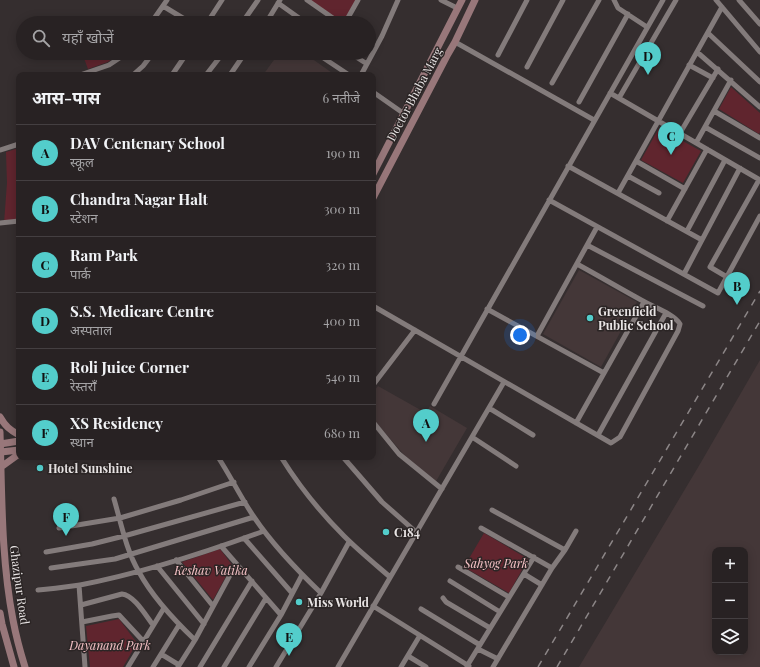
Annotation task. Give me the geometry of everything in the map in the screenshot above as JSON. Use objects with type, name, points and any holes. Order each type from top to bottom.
[{"type":"street","points":[[156,16],[167,0]]},
{"type":"street","points":[[212,16],[222,0]]},
{"type":"street","points":[[247,16],[258,0]]},
{"type":"street","points":[[306,0],[330,16]]},
{"type":"street","points":[[348,16],[358,0]]},
{"type":"street","points":[[376,45],[398,0]]},
{"type":"street","points":[[441,0],[457,8]]},
{"type":"street","name":"Doctor Bhaba Marg","points":[[376,168],[462,0]]},
{"type":"street","name":"Doctor Bhaba Marg","points":[[376,192],[455,42],[475,0]]},
{"type":"street","points":[[498,54],[527,0]]},
{"type":"street","points":[[527,66],[563,0]]},
{"type":"street","points":[[552,84],[599,0]]},
{"type":"street","points":[[614,0],[616,6],[647,27]]},
{"type":"street","points":[[434,404],[663,0]]},
{"type":"street","points":[[619,98],[676,0]]},
{"type":"street","points":[[716,0],[760,52]]},
{"type":"street","points":[[739,0],[760,24]]},
{"type":"street","points":[[271,16],[279,2],[297,16]]},
{"type":"street","points":[[163,6],[179,16]]},
{"type":"street","points":[[618,194],[722,7]]},
{"type":"street","points":[[579,102],[628,14]]},
{"type":"street","points":[[708,33],[760,82]]},
{"type":"street","points":[[455,42],[594,120]]},
{"type":"street","points":[[697,52],[760,107]]},
{"type":"street","points":[[89,72],[109,65],[116,60]]},
{"type":"street","points":[[136,72],[148,60]]},
{"type":"street","points":[[174,72],[182,60]]},
{"type":"street","points":[[208,72],[218,60]]},
{"type":"street","points":[[232,72],[240,60]]},
{"type":"street","points":[[326,60],[344,72]]},
{"type":"street","points":[[361,60],[367,64]]},
{"type":"street","points":[[363,72],[369,60]]},
{"type":"street","points":[[690,65],[713,78]]},
{"type":"street","points":[[680,133],[718,69]]},
{"type":"street","points":[[696,143],[730,80]]},
{"type":"street","points":[[610,93],[759,180],[710,267],[727,277]]},
{"type":"street","points":[[376,94],[403,113]]},
{"type":"street","points":[[714,111],[760,138]]},
{"type":"street","points":[[705,127],[760,158]]},
{"type":"street","points":[[0,150],[16,145]]},
{"type":"street","points":[[667,221],[707,150]]},
{"type":"street","points":[[687,231],[725,160]]},
{"type":"street","points":[[636,161],[685,189]]},
{"type":"street","points":[[568,166],[702,240]]},
{"type":"street","points":[[684,274],[740,168]]},
{"type":"street","points":[[628,176],[659,193]]},
{"type":"street","points":[[549,200],[718,294],[760,216]]},
{"type":"street","points":[[0,223],[16,221]]},
{"type":"street","points":[[537,336],[597,226]]},
{"type":"street","points":[[587,245],[703,306]]},
{"type":"street","points":[[376,308],[611,443],[620,437],[678,331],[680,324],[666,313],[577,264]]},
{"type":"street","points":[[576,422],[644,302]]},
{"type":"street","points":[[487,309],[604,373]]},
{"type":"street","points":[[598,436],[666,313]]},
{"type":"street","points":[[376,381],[415,330]]},
{"type":"street","points":[[338,667],[504,382]]},
{"type":"street","points":[[489,408],[533,435]]},
{"type":"street","points":[[0,417],[4,424],[16,434]]},
{"type":"street","points":[[376,426],[399,454],[442,489]]},
{"type":"street","name":"Ghazipur Road","points":[[0,432],[3,537],[13,620],[25,667]]},
{"type":"street","points":[[472,437],[516,466]]},
{"type":"street","points":[[0,444],[16,441]]},
{"type":"street","points":[[0,452],[16,450]]},
{"type":"street","points":[[1,467],[16,456]]},
{"type":"street","points":[[220,460],[264,531],[302,575],[321,593]]},
{"type":"street","points":[[283,460],[294,478],[314,503],[350,542],[390,577]]},
{"type":"street","points":[[346,460],[382,502],[416,532]]},
{"type":"street","points":[[59,528],[120,518],[181,500],[234,482]]},
{"type":"street","points":[[114,499],[124,536],[138,571],[164,608],[195,640]]},
{"type":"street","points":[[46,552],[92,544],[124,536],[245,502]]},
{"type":"street","points":[[492,510],[565,550]]},
{"type":"street","points":[[51,568],[104,561],[254,517]]},
{"type":"street","points":[[481,528],[552,568]]},
{"type":"street","points":[[493,667],[576,530]]},
{"type":"street","points":[[38,590],[79,585],[138,571],[222,546],[264,531]]},
{"type":"street","points":[[244,538],[292,593]]},
{"type":"street","points":[[276,667],[350,542]]},
{"type":"street","points":[[222,546],[281,615]]},
{"type":"street","points":[[373,606],[466,666],[534,558]]},
{"type":"street","points":[[176,560],[213,606]]},
{"type":"street","points":[[161,654],[178,666],[195,640],[236,564]]},
{"type":"street","points":[[157,566],[204,624]]},
{"type":"street","points":[[458,567],[509,597]]},
{"type":"street","points":[[524,574],[542,585]]},
{"type":"street","points":[[248,667],[281,615],[302,575]]},
{"type":"street","points":[[200,667],[252,581]]},
{"type":"street","points":[[450,581],[500,612]]},
{"type":"street","points":[[79,585],[85,667]]},
{"type":"street","points":[[81,605],[126,594],[134,600],[153,625]]},
{"type":"street","points":[[224,667],[266,598]]},
{"type":"street","points":[[442,598],[446,602],[490,628]]},
{"type":"street","points":[[128,667],[164,608]]},
{"type":"street","points":[[421,608],[498,659]]},
{"type":"street","name":"Ghazipur Road","points":[[0,613],[14,667]]},
{"type":"street","points":[[82,622],[119,615],[144,642]]},
{"type":"street","points":[[152,667],[179,625]]},
{"type":"street","points":[[401,667],[419,637]]},
{"type":"street","points":[[408,656],[426,667]]},
{"type":"shaded area","points":[[274,60],[314,60],[331,72],[265,72]]},
{"type":"shaded area","name":"Greenfield Public School","points":[[579,270],[637,302],[601,367],[543,334]]},
{"type":"shaded area","points":[[760,360],[760,667],[579,667],[700,464]]},
{"type":"shaded area","points":[[378,386],[426,413],[430,406],[467,428],[435,483],[406,457],[376,422],[376,388]]},
{"type":"green space","points":[[310,0],[357,0],[347,16],[333,16]]},
{"type":"green space","points":[[85,60],[110,60],[108,62],[88,69]]},
{"type":"green space","points":[[731,87],[760,113],[759,134],[719,109]]},
{"type":"green space","points":[[659,128],[701,151],[683,183],[641,160]]},
{"type":"green space","points":[[16,149],[16,221],[4,223],[7,183],[6,152]]},
{"type":"green space","name":"Sahyog Park","points":[[484,533],[528,559],[509,593],[464,567]]},
{"type":"green space","name":"Keshav Vatika","points":[[220,549],[232,565],[213,600],[182,562]]},
{"type":"green space","name":"Dayanand Park","points":[[119,619],[137,643],[123,667],[90,667],[86,626]]},
{"type":"railway","points":[[538,667],[760,291]]},
{"type":"railway","points":[[557,667],[760,321]]},
{"type":"place","name":"S.S. Medicare Centre","points":[[648,75]]},
{"type":"place","name":"Ram Park","points":[[671,155]]},
{"type":"place","name":"Chandra Nagar Halt","points":[[737,305]]},
{"type":"place","name":"Greenfield Public School","points":[[590,318]]},
{"type":"place","name":"DAV Centenary School","points":[[426,442]]},
{"type":"place","name":"Hotel Sunshine","points":[[40,468]]},
{"type":"place","name":"C184","points":[[386,532]]},
{"type":"place","name":"XS Residency","points":[[66,536]]},
{"type":"place","name":"Miss World","points":[[299,602]]},
{"type":"place","name":"Roli Juice Corner","points":[[289,656]]}]
